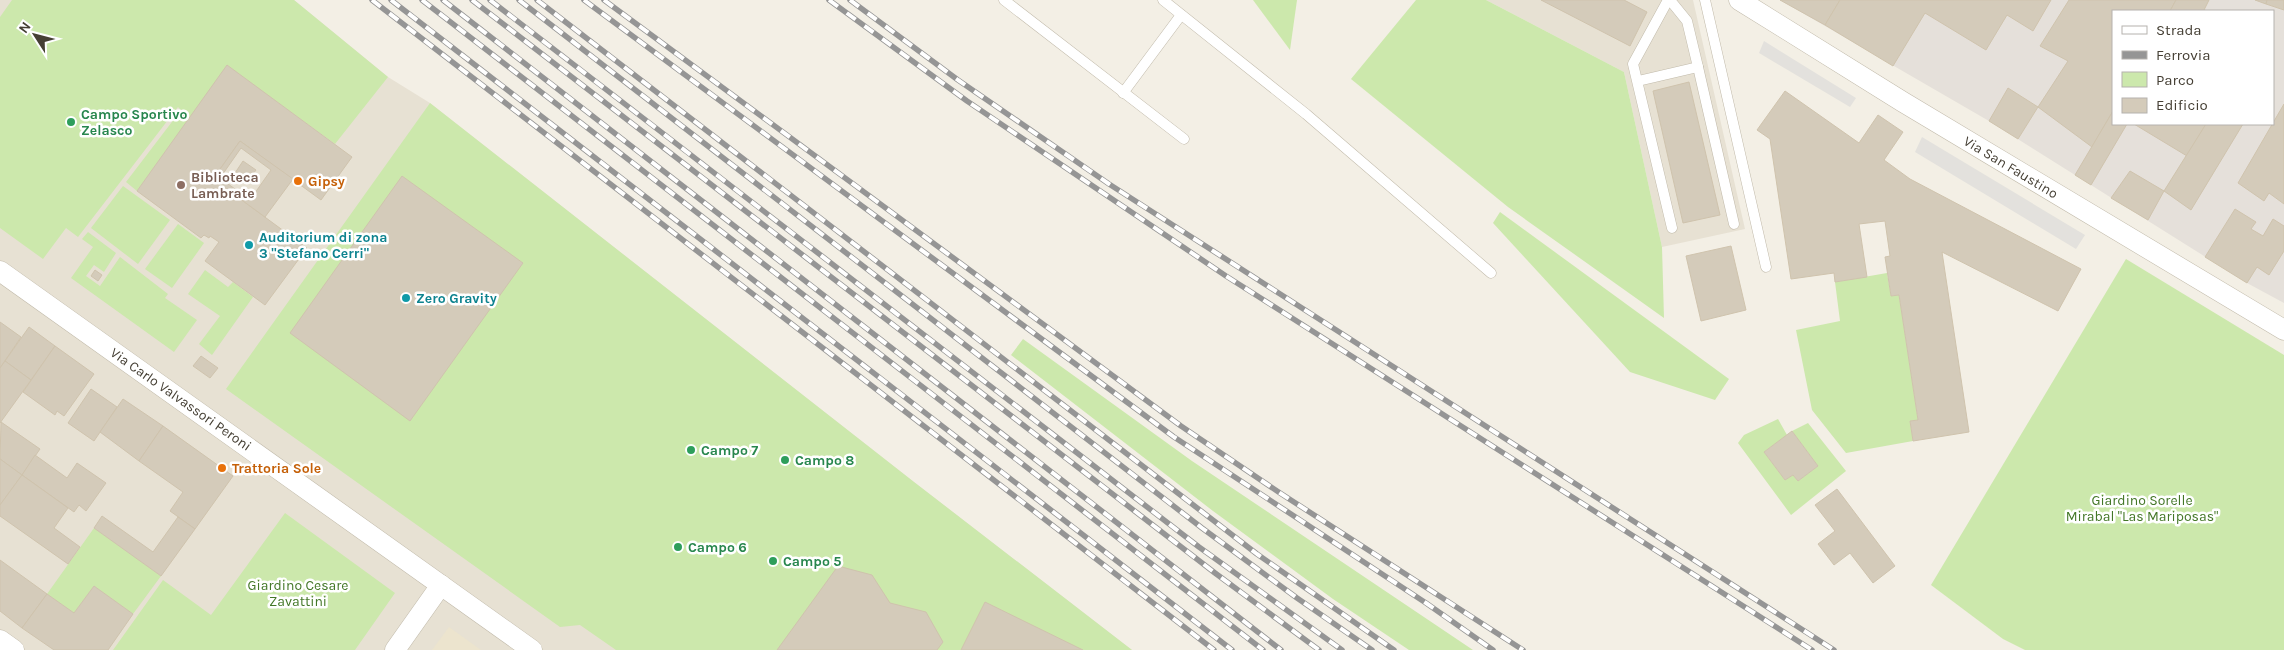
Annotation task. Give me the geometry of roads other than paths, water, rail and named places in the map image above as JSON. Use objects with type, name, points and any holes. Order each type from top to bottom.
[{"type":"street","name":"Via San Faustino","points":[[1739,0],[1903,102],[2284,330]]},
{"type":"street","name":"Via Carlo Valvassori Peroni","points":[[0,270],[532,650]]},
{"type":"street","points":[[395,650],[441,585]]},
{"type":"street","points":[[0,640],[14,650]]},
{"type":"lane","points":[[1004,0],[1184,140]]},
{"type":"lane","points":[[1163,0],[1306,114],[1491,273]]},
{"type":"lane","points":[[1672,228],[1634,64],[1669,0],[1687,21],[1734,224]]},
{"type":"lane","points":[[1705,0],[1766,267]]},
{"type":"lane","points":[[1123,93],[1181,15]]},
{"type":"lane","points":[[1638,82],[1698,67]]},
{"type":"railway","points":[[372,0],[1214,650]]},
{"type":"railway","points":[[391,0],[1232,650]]},
{"type":"railway","points":[[422,0],[1263,650]]},
{"type":"railway","points":[[443,0],[1281,650]]},
{"type":"railway","points":[[472,0],[1215,573],[1319,650]]},
{"type":"railway","points":[[490,0],[1199,547],[1342,650]]},
{"type":"railway","points":[[519,0],[1202,528],[1372,650]]},
{"type":"railway","points":[[537,0],[1257,554],[1394,650]]},
{"type":"railway","points":[[584,0],[1174,437],[1426,603],[1493,650]]},
{"type":"railway","points":[[604,0],[1181,426],[1280,493],[1523,650]]},
{"type":"railway","points":[[829,0],[967,101],[1226,276],[1812,650]]},
{"type":"railway","points":[[850,0],[958,80],[1109,184],[1834,650]]},
{"type":"place","name":"Campo Sportivo Zelasco","points":[[71,122]]},
{"type":"place","name":"Gipsy","points":[[298,181]]},
{"type":"place","name":"Biblioteca Lambrate","points":[[181,185]]},
{"type":"place","name":"Auditorium di zona 3 \"Stefano Cerri\"","points":[[249,245]]},
{"type":"place","name":"Zero Gravity","points":[[406,298]]},
{"type":"place","name":"Campo 7","points":[[691,450]]},
{"type":"place","name":"Campo 8","points":[[785,460]]},
{"type":"place","name":"Trattoria Sole","points":[[222,468]]},
{"type":"place","name":"Campo 6","points":[[678,547]]},
{"type":"place","name":"Campo 5","points":[[773,561]]},
{"type":"park label","name":"Giardino Sorelle Mirabal \"Las Mariposas\"","points":[[2142,508]]},
{"type":"park label","name":"Giardino Cesare Zavattini","points":[[298,594]]}]
